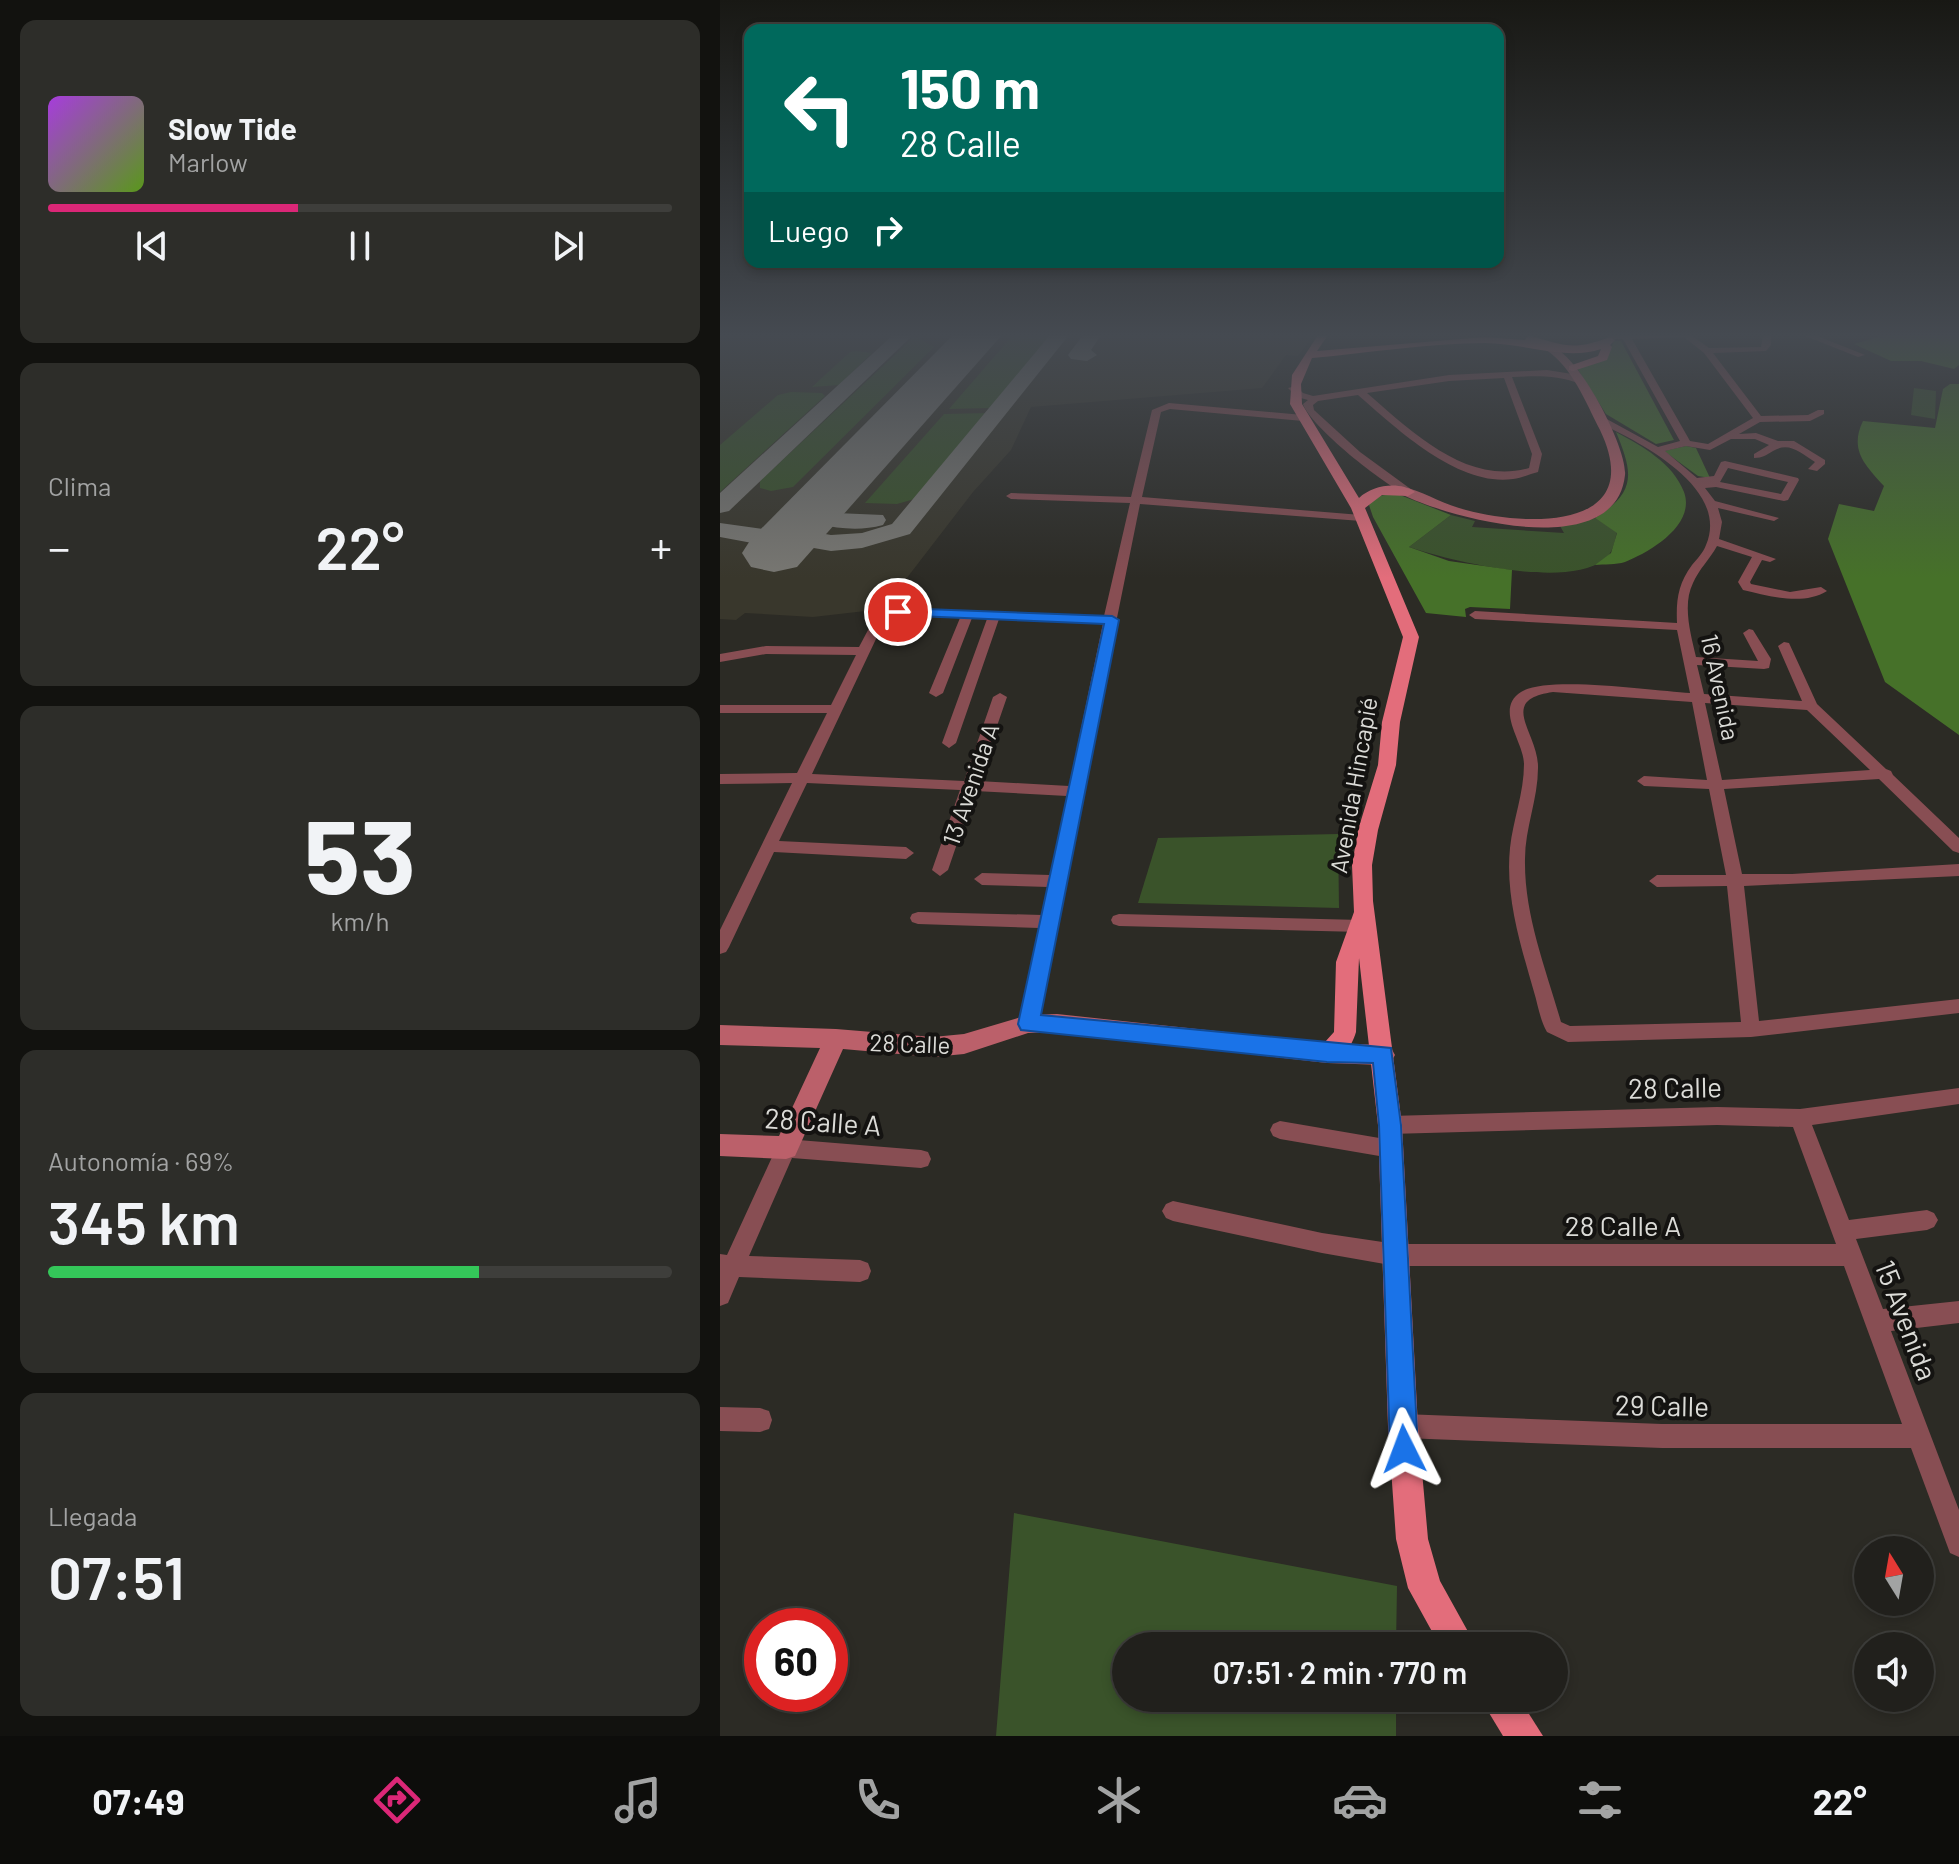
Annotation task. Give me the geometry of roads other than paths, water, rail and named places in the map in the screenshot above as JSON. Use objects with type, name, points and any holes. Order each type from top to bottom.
[{"type":"main road","name":"Avenida Hincapié","points":[[1303,418],[1318,430],[1360,513],[1411,637],[1391,722],[1387,765],[1362,865],[1363,915],[1391,1137],[1403,1426],[1412,1539],[1425,1588],[1451,1632]]},
{"type":"main road","points":[[1318,430],[1343,444],[1335,467]]},
{"type":"main road","points":[[1360,513],[1366,497],[1376,491],[1408,492]]},
{"type":"main road","points":[[1327,1053],[1341,1043],[1345,1032],[1347,962],[1363,915]]},
{"type":"main road","points":[[1508,1712],[1525,1736]]},
{"type":"street","points":[[1028,1024],[1112,620],[1125,537],[1156,416]]},
{"type":"street","points":[[1277,416],[1303,418]]},
{"type":"street","points":[[1313,416],[1318,430]]},
{"type":"street","points":[[1390,416],[1429,448],[1479,472],[1515,476],[1534,470],[1537,454],[1523,416]]},
{"type":"street","points":[[1343,444],[1377,473],[1438,506],[1480,518],[1513,523],[1559,522],[1581,518],[1603,506],[1616,490],[1620,475],[1617,461],[1598,416]]},
{"type":"street","points":[[1668,416],[1686,443]]},
{"type":"street","points":[[1657,450],[1686,443],[1710,447],[1758,419],[1814,416]]},
{"type":"street","points":[[1600,419],[1657,450],[1698,483],[1716,522],[1714,541],[1764,557],[1744,582],[1747,587],[1790,596],[1821,591]]},
{"type":"street","points":[[1748,426],[1756,436]]},
{"type":"street","points":[[1729,438],[1756,436],[1777,444],[1791,443],[1821,462],[1813,469]]},
{"type":"street","points":[[1758,456],[1777,444]]},
{"type":"street","points":[[1725,464],[1794,480],[1784,498],[1698,483],[1718,479],[1725,464]]},
{"type":"street","points":[[1011,496],[1360,513]]},
{"type":"street","points":[[1709,503],[1774,518]]},
{"type":"street","name":"16 Avenida","points":[[1714,541],[1684,586],[1683,627],[1735,881],[1751,1029]]},
{"type":"street","points":[[720,947],[876,622],[885,615],[898,612],[1112,620]]},
{"type":"street","points":[[936,693],[967,615]]},
{"type":"street","points":[[1475,615],[1683,627]]},
{"type":"street","name":"13 Avenida A","points":[[949,743],[994,616]]},
{"type":"street","points":[[1691,661],[1764,665],[1765,659],[1749,633]]},
{"type":"street","points":[[1784,646],[1811,706],[1886,774],[1959,847]]},
{"type":"street","points":[[720,658],[766,650],[862,651]]},
{"type":"street","points":[[1811,706],[1553,688],[1529,692],[1518,701],[1515,710],[1531,756],[1528,799],[1517,856],[1517,881],[1553,1027],[1568,1034],[1751,1029],[1959,1006]]},
{"type":"street","name":"13 Avenida A","points":[[940,870],[1000,697]]},
{"type":"street","points":[[720,709],[836,709]]},
{"type":"street","points":[[1644,781],[1717,785],[1886,774]]},
{"type":"street","points":[[720,779],[801,778],[1076,791]]},
{"type":"street","points":[[769,846],[906,853]]},
{"type":"street","points":[[1657,881],[1735,881],[1959,870]]},
{"type":"street","points":[[982,879],[1058,881]]},
{"type":"street","points":[[720,909],[738,909]]},
{"type":"street","points":[[1119,920],[1363,915]]},
{"type":"street","points":[[918,918],[1049,922]]},
{"type":"street","name":"28 Calle","points":[[720,1035],[952,1046],[1028,1024],[1057,1023],[1327,1053],[1383,1055]]},
{"type":"street","points":[[720,1295],[727,1266],[836,1039]]},
{"type":"street","name":"28 Calle","points":[[1280,1130],[1391,1137],[1717,1116],[1800,1118],[1959,1096]]},
{"type":"street","name":"15 Avenida","points":[[1800,1118],[1959,1544]]},
{"type":"street","name":"28 Calle A","points":[[720,1145],[921,1159]]},
{"type":"street","name":"28 Calle A","points":[[1173,1211],[1322,1243],[1396,1255],[1850,1255]]},
{"type":"street","points":[[1843,1231],[1927,1220]]},
{"type":"street","points":[[727,1266],[860,1271]]},
{"type":"street","points":[[1876,1321],[1959,1312]]},
{"type":"street","points":[[720,1419],[760,1420]]},
{"type":"street","name":"29 Calle","points":[[1403,1426],[1662,1436],[1920,1436]]}]
